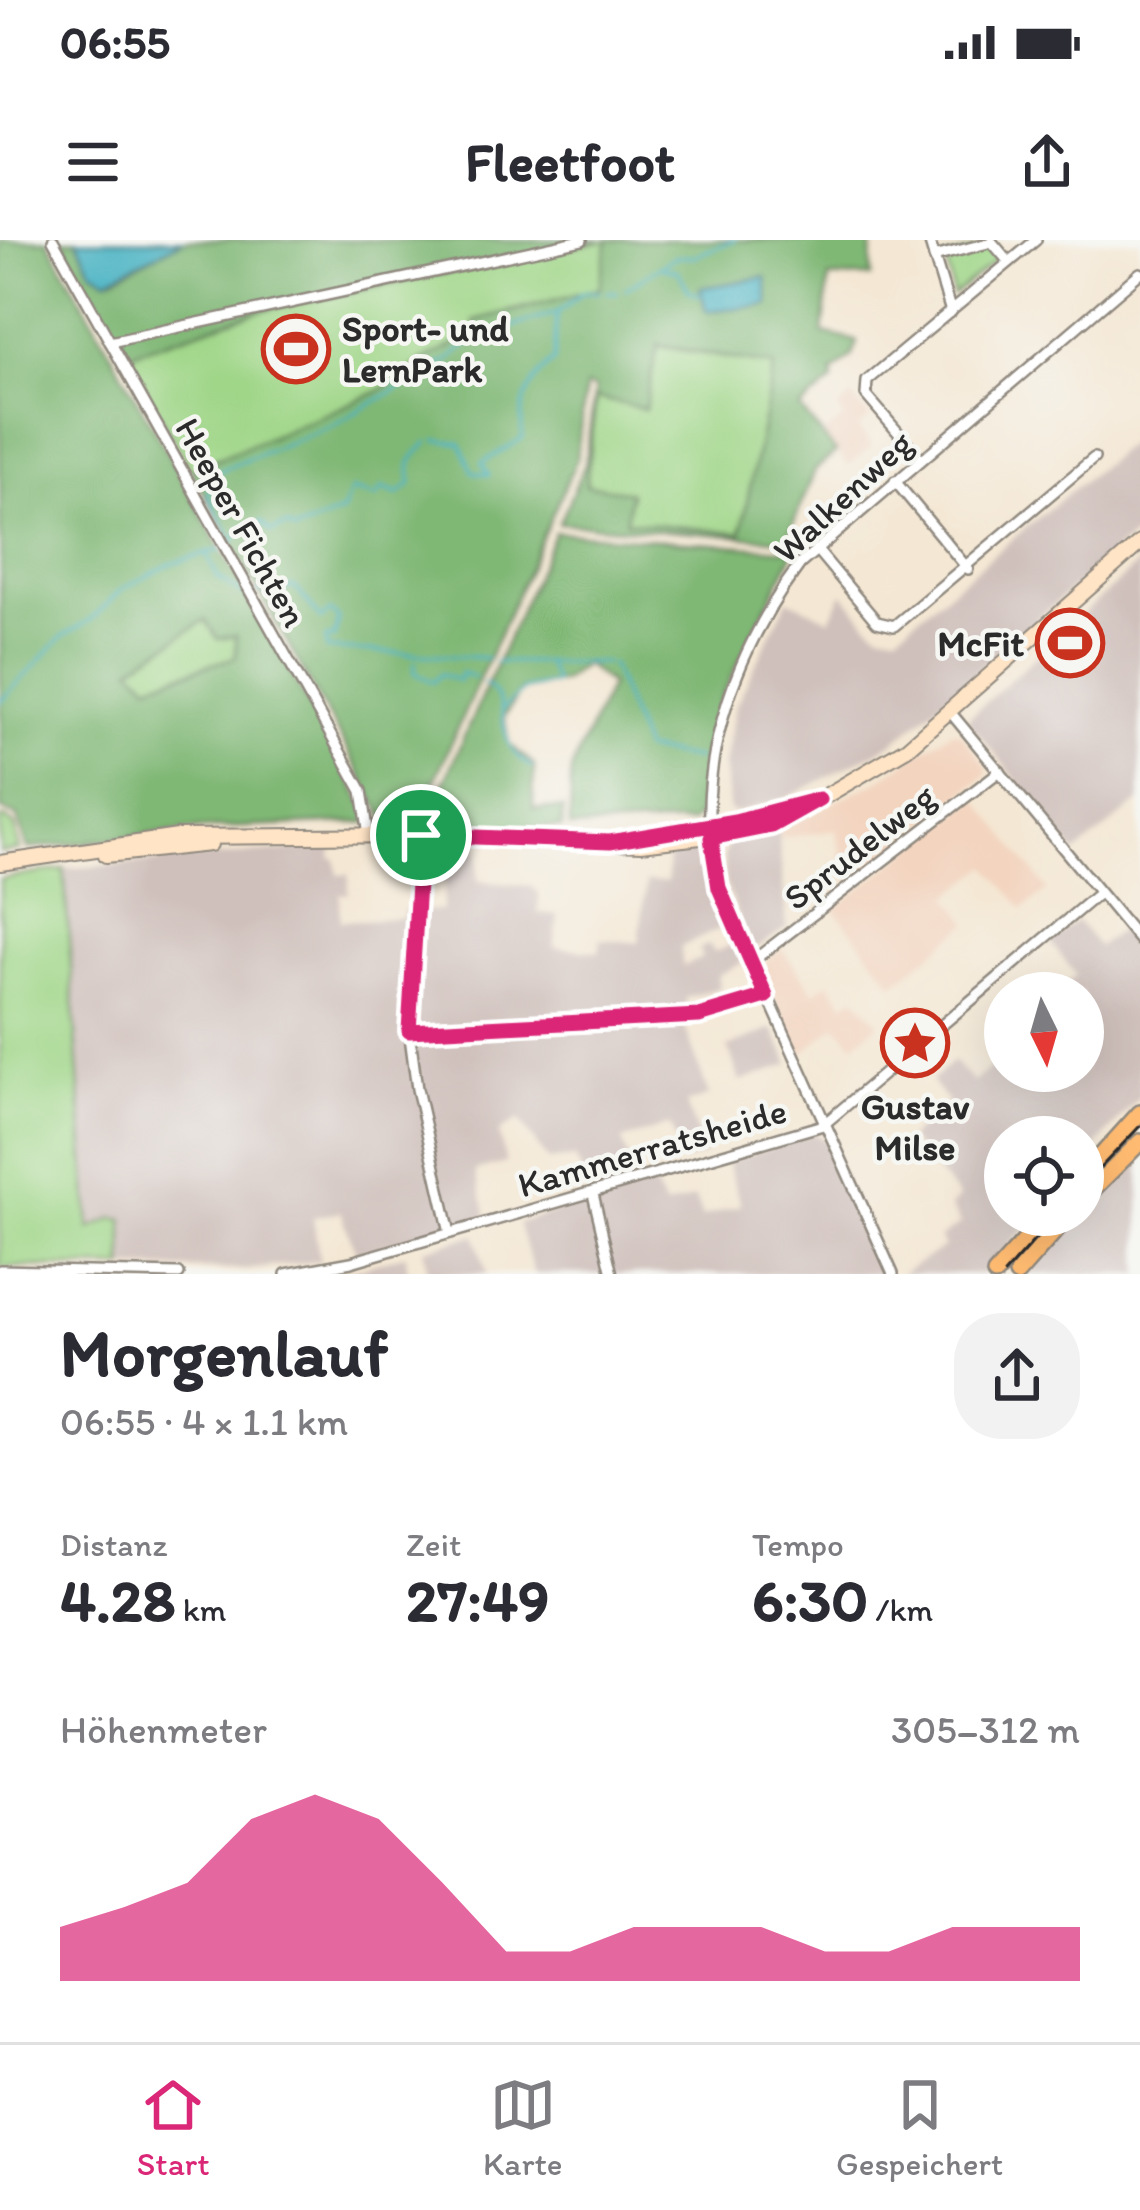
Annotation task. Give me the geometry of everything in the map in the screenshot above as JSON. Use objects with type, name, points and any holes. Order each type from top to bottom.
[{"type":"main road","points":[[1104,1178],[1140,1142],[1135,1119]]},
{"type":"main road","points":[[1104,1153],[1135,1119]]},
{"type":"main road","points":[[995,1274],[1029,1236]]},
{"type":"main road","points":[[1017,1274],[1050,1236]]},
{"type":"street","name":"Heeper Fichten","points":[[53,240],[362,791],[369,835]]},
{"type":"street","points":[[110,342],[582,240]]},
{"type":"street","points":[[929,240],[950,312]]},
{"type":"street","points":[[921,459],[865,390],[867,381],[1036,240]]},
{"type":"street","points":[[934,257],[992,242],[1009,262]]},
{"type":"street","name":"Walkenweg","points":[[892,1274],[719,888],[711,832],[715,752],[728,696],[784,585],[816,549],[1140,273]]},
{"type":"street","points":[[816,549],[878,622],[890,627],[968,569],[1094,458]]},
{"type":"street","points":[[895,481],[968,569]]},
{"type":"street","points":[[0,867],[154,839],[421,835],[610,842],[771,826],[887,762],[952,713],[1140,543]]},
{"type":"street","points":[[952,713],[1140,941]]},
{"type":"street","name":"Sprudelweg","points":[[751,963],[1000,771]]},
{"type":"street","points":[[421,835],[409,1031],[450,1234]]},
{"type":"street","name":"Kammerratsheide","points":[[286,1274],[450,1234],[823,1125],[1100,893]]},
{"type":"street","points":[[409,1031],[699,1016],[766,996]]},
{"type":"street","points":[[593,1194],[612,1274]]},
{"type":"street","points":[[0,1270],[179,1274]]},
{"type":"shaded area","points":[[852,397],[870,418],[858,428],[872,446],[848,466],[824,434],[844,418],[838,409]]},
{"type":"shaded area","points":[[1140,434],[1140,530],[894,742],[791,796],[738,813],[729,811],[724,764],[735,707],[788,599],[830,619],[843,593],[867,622],[881,632],[898,633]]},
{"type":"shaded area","points":[[1140,562],[1140,801],[1075,854],[967,719]]},
{"type":"shaded area","points":[[952,731],[961,733],[987,767],[985,776],[847,882],[836,830],[781,838],[778,830],[880,780]]},
{"type":"shaded area","points":[[977,799],[1048,890],[1023,909],[988,866],[949,896],[969,923],[894,984],[834,909]]},
{"type":"shaded area","points":[[778,830],[787,927],[757,948],[749,944],[725,883],[724,856],[728,844]]},
{"type":"shaded area","points":[[333,847],[331,858],[336,859],[338,875],[349,874],[349,894],[340,894],[341,921],[403,918],[405,909],[442,911],[448,849],[479,849],[478,881],[530,886],[539,893],[538,913],[558,915],[554,947],[599,952],[601,939],[639,943],[646,882],[667,882],[668,851],[697,851],[726,926],[681,947],[683,966],[702,958],[699,949],[709,944],[714,952],[734,944],[743,963],[718,975],[719,988],[686,998],[688,1023],[684,1024],[709,1096],[686,1104],[705,1155],[684,1161],[669,1125],[622,1141],[634,1176],[590,1189],[575,1158],[548,1161],[519,1120],[499,1132],[506,1163],[475,1171],[487,1216],[356,1253],[341,1212],[313,1217],[320,1261],[246,1270],[124,1268],[121,1218],[90,1230],[64,869]]},
{"type":"shaded area","points":[[1077,921],[1098,947],[1122,928],[1140,950],[1140,1096],[1104,1138],[1104,1116],[984,1116],[984,1236],[1017,1236],[983,1274],[900,1274],[944,1247],[939,1238],[960,1224],[950,1206],[959,1198],[908,1138],[948,1103],[931,1081],[954,1061],[973,1082],[984,1073],[984,1092],[1104,1092],[1104,972],[1074,972],[1050,942]]},
{"type":"shaded area","points":[[782,949],[814,992],[828,982],[845,1003],[855,996],[879,1023],[854,1044],[836,1025],[800,1056],[765,977],[764,963]]},
{"type":"shaded area","points":[[773,1029],[790,1064],[740,1082],[728,1047]]},
{"type":"shaded area","points":[[814,1133],[827,1142],[888,1274],[534,1274],[518,1223],[654,1185],[665,1207],[695,1198],[702,1217],[741,1205],[727,1163]]},
{"type":"shaded area","points":[[1140,1159],[1140,1274],[1026,1274],[1060,1236],[1104,1236],[1104,1189]]},
{"type":"shaded area","points":[[475,1235],[487,1274],[428,1274],[424,1249]]},
{"type":"shaded area","points":[[406,1254],[408,1274],[329,1274],[363,1267]]},
{"type":"green space","points":[[0,240],[48,240],[374,822],[197,829],[28,849],[17,816],[1,810]],"holes":[[[205,620],[218,639],[236,636],[236,657],[149,684],[132,667]]]},
{"type":"green space","points":[[62,240],[77,240],[91,269],[114,277],[184,240],[601,240],[257,311],[126,355]]},
{"type":"green space","name":"Sport- und LernPark","points":[[608,240],[600,288],[475,320],[477,334],[422,361],[378,392],[190,470],[126,355],[257,311]]},
{"type":"green space","points":[[608,240],[872,240],[871,277],[829,278],[823,333],[857,341],[853,356],[800,409],[836,452],[815,470],[787,540],[559,523],[585,464],[595,388],[586,386],[576,461],[416,822],[387,822],[191,470],[378,392],[422,361],[476,334],[475,321],[599,288]],"holes":[[[658,345],[774,366],[741,533],[626,521],[630,492],[586,485],[596,398],[645,409]]]},
{"type":"green space","points":[[985,247],[999,258],[953,296],[946,257]]},
{"type":"green space","points":[[658,346],[774,366],[742,534],[625,521],[586,486],[595,397]]},
{"type":"green space","points":[[555,532],[795,550],[721,698],[702,765],[699,815],[691,823],[570,828],[571,770],[610,685],[585,664],[563,681],[521,690],[504,717],[509,744],[534,765],[533,809],[563,809],[562,828],[426,822]]},
{"type":"green space","points":[[205,620],[236,635],[236,657],[148,684],[131,667]]},
{"type":"green space","points":[[0,819],[15,826],[20,850],[0,853]]},
{"type":"green space","points":[[64,869],[90,1229],[114,1218],[124,1220],[124,1268],[0,1267],[0,879]]},
{"type":"water","points":[[77,240],[184,240],[107,279],[91,269]]},
{"type":"water","points":[[766,277],[769,305],[706,311],[700,288]]},
{"type":"waterway","points":[[625,289],[675,257],[694,256],[735,240]]},
{"type":"waterway","points":[[662,267],[678,271],[689,291],[700,295]]},
{"type":"waterway","points":[[233,540],[208,496],[214,473],[333,425],[448,361],[475,338],[557,313],[583,292],[599,291]]},
{"type":"waterway","points":[[607,292],[617,292]]},
{"type":"waterway","points":[[436,440],[461,443],[473,472],[489,475],[482,463],[523,438],[527,395],[554,361],[557,314]]},
{"type":"waterway","points":[[230,545],[241,531],[262,522],[271,532],[286,526],[295,531],[342,512],[351,490],[377,497],[382,488],[398,494],[412,483],[411,463],[428,442]]},
{"type":"waterway","points":[[0,702],[62,637],[92,619],[122,589],[168,565],[222,549]]},
{"type":"waterway","points":[[207,555],[218,578],[243,594]]},
{"type":"waterway","points":[[257,592],[295,587],[321,619],[331,611],[339,619],[334,638],[326,638],[327,649],[487,658]]},
{"type":"waterway","points":[[415,662],[415,673],[433,682],[441,674],[459,681],[461,673],[475,677]]},
{"type":"waterway","points":[[495,662],[605,663]]},
{"type":"waterway","points":[[502,710],[524,689],[555,683],[546,663]]},
{"type":"waterway","points":[[611,664],[644,750],[697,759]]},
{"type":"waterway","points":[[484,684],[499,701],[511,747],[532,767]]},
{"type":"tram line","points":[[1104,1164],[1140,1126]]},
{"type":"tram line","points":[[1004,1274],[1038,1236]]},
{"type":"place","name":"Sport- und LernPark","points":[[296,349]]},
{"type":"place","name":"McFit","points":[[1070,643]]},
{"type":"place","name":"Gustav Milse","points":[[915,1043]]},
{"type":"route","points":[[819,799],[771,826],[711,838],[719,888],[766,996],[726,1012],[699,1016],[409,1031],[407,993],[421,835],[610,842],[752,818],[819,799]]}]
